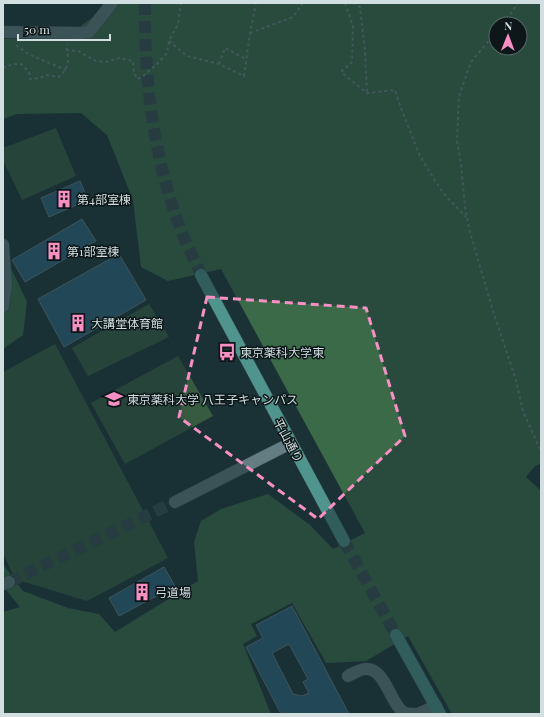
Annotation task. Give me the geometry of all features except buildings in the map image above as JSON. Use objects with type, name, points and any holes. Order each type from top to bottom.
[{"type":"main road","name":"平山通り","points":[[201,275],[344,541]]},
{"type":"main road","points":[[396,635],[438,710]]},
{"type":"street","points":[[3,32],[89,32],[112,3]]},
{"type":"street","points":[[3,245],[6,285],[3,306]]},
{"type":"street","points":[[175,502],[291,443]]},
{"type":"street","points":[[348,676],[365,669],[375,671],[382,679],[398,706],[404,713],[415,714]]},
{"type":"street","points":[[418,714],[438,710]]},
{"type":"path","points":[[66,50],[78,51],[96,61],[106,62],[119,58],[133,61],[134,73],[137,79],[142,77],[157,64],[166,53],[169,41],[178,24],[181,3]]},
{"type":"path","points":[[169,41],[187,56],[219,64],[244,76],[256,3]]},
{"type":"path","points":[[250,33],[293,17],[303,3]]},
{"type":"path","points":[[345,3],[353,26],[352,62],[341,72],[367,93],[395,90],[400,108],[420,156],[444,194],[468,219]]},
{"type":"path","points":[[353,3],[360,7],[365,51],[367,93]]},
{"type":"path","points":[[509,16],[518,3]]},
{"type":"path","points":[[3,68],[13,64],[21,64],[29,72],[30,79],[40,78],[46,74],[59,77],[66,70],[69,60],[66,50],[68,37],[67,33]]},
{"type":"path","points":[[488,42],[471,62],[459,96],[457,141],[461,164],[465,207],[470,232],[493,311],[515,377],[523,411],[541,450]]},
{"type":"path","points":[[16,44],[28,54],[66,70]]},
{"type":"path","points":[[219,64],[225,48],[246,59]]},
{"type":"highlighted area","points":[[207,297],[366,308],[405,436],[318,519],[179,417]]},
{"type":"green space","points":[[108,3],[541,3],[541,463],[534,467],[526,477],[541,491],[541,714],[452,714],[408,636],[366,661],[326,663],[292,603],[251,624],[257,636],[243,644],[271,714],[3,714],[3,612],[20,607],[3,586],[3,564],[23,591],[68,608],[99,614],[115,632],[198,581],[194,542],[201,521],[221,509],[268,494],[310,525],[333,549],[365,533],[221,269],[168,281],[141,267],[133,200],[107,135],[81,113],[17,114],[3,119],[3,39],[62,39],[105,9]]},
{"type":"green space","points":[[56,128],[76,176],[22,200],[3,160],[3,148]]},
{"type":"green space","points":[[3,251],[27,302],[23,335],[3,349]]},
{"type":"green space","points":[[149,304],[169,337],[88,376],[72,348]]},
{"type":"green space","points":[[55,344],[168,558],[87,601],[15,579],[3,553],[3,372]]},
{"type":"green space","points":[[178,356],[213,416],[125,464],[91,403]]},
{"type":"tunnel","points":[[145,3],[148,87],[157,143],[170,198],[184,238],[201,275]]},
{"type":"tunnel","points":[[9,582],[175,502]]},
{"type":"tunnel","points":[[344,541],[396,635]]},
{"type":"place","name":"第4部室棟","points":[[64,199]]},
{"type":"place","name":"第1部室棟","points":[[54,251]]},
{"type":"place","name":"大講堂体育館","points":[[78,323]]},
{"type":"place","name":"東京薬科大学東","points":[[227,352]]},
{"type":"place","name":"東京薬科大学 八王子キャンパス","points":[[114,399]]},
{"type":"place","name":"弓道場","points":[[142,592]]}]
